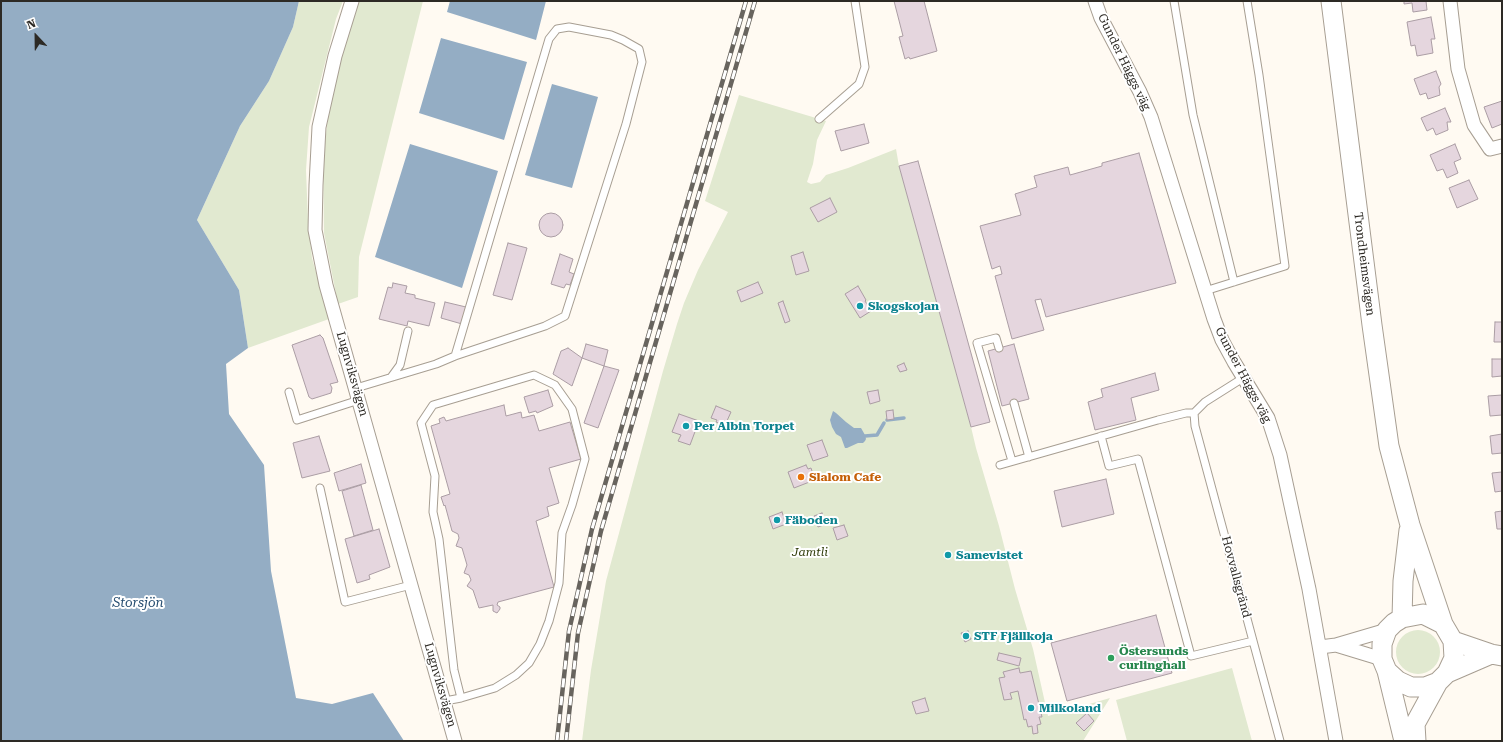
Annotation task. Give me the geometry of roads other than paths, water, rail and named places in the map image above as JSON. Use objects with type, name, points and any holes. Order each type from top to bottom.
[{"type":"main road","name":"Trondheimsvägen","points":[[1330,1],[1389,446],[1410,525],[1443,624]]},
{"type":"main road","name":"Trondheimsvägen","points":[[1402,618],[1402,581],[1410,525]]},
{"type":"main road","points":[[1404,741],[1385,665],[1382,644],[1387,630],[1394,623],[1402,618],[1423,614],[1443,624],[1453,641],[1454,658],[1415,724],[1416,741]]},
{"type":"main road","points":[[1453,641],[1496,655]]},
{"type":"main road","points":[[1385,665],[1398,681],[1411,687],[1425,687],[1442,677],[1496,655]]},
{"type":"street","name":"Lugnviksvägen","points":[[352,1],[334,56],[319,126],[315,230],[326,285],[455,741]]},
{"type":"street","name":"Gunder Häggs väg","points":[[1095,1],[1101,18],[1140,92],[1151,117],[1205,291],[1222,340],[1243,378],[1268,418],[1280,455],[1309,589],[1336,741]]},
{"type":"street","points":[[1450,1],[1458,69],[1474,125],[1490,149],[1502,146]]},
{"type":"street","points":[[1320,647],[1336,645],[1387,630]]},
{"type":"street","points":[[1336,645],[1385,665]]},
{"type":"lane","points":[[820,119],[859,84],[865,67],[855,1]]},
{"type":"lane","points":[[1174,1],[1192,115],[1234,282]]},
{"type":"lane","points":[[1205,291],[1285,266],[1259,75],[1247,1]]},
{"type":"lane","points":[[289,392],[297,420],[357,394],[392,376],[436,364],[455,356],[545,326],[565,316],[626,124],[642,62],[639,49],[610,35],[569,27],[557,29],[549,39],[455,356]]},
{"type":"lane","points":[[392,376],[400,365],[408,331]]},
{"type":"lane","points":[[999,348],[996,338],[978,343],[1012,461]]},
{"type":"lane","points":[[444,702],[461,698],[495,688],[516,675],[529,663],[540,644],[547,627],[559,583],[562,533],[572,505],[585,459],[572,409],[554,385],[534,375],[433,405],[421,423],[435,476],[433,512],[439,538],[454,670],[461,698]]},
{"type":"lane","points":[[1000,465],[1186,413],[1194,413],[1205,402],[1243,378]]},
{"type":"lane","points":[[1014,403],[1028,457]]},
{"type":"lane","name":"Hovvallsgränd","points":[[1194,413],[1195,426],[1280,741]]},
{"type":"lane","points":[[1101,436],[1109,466],[1138,459],[1191,656],[1253,641]]},
{"type":"lane","points":[[320,488],[345,602],[412,585]]},
{"type":"water","name":"Storsjön","points":[[1,1],[299,1],[293,27],[269,81],[240,126],[197,220],[239,290],[248,348],[226,364],[229,414],[264,465],[271,571],[296,698],[332,704],[373,693],[404,741],[1,741]]},
{"type":"water","points":[[450,1],[546,1],[536,40],[447,12]]},
{"type":"water","points":[[441,38],[527,62],[504,140],[419,113]]},
{"type":"water","points":[[552,84],[598,97],[572,188],[525,175]]},
{"type":"water","points":[[410,144],[498,171],[462,288],[375,257]]},
{"type":"water","points":[[833,411],[854,428],[861,428],[866,439],[863,443],[858,443],[845,448],[841,437],[836,434],[832,427],[830,420]]},
{"type":"waterway","points":[[887,420],[904,418]]},
{"type":"waterway","points":[[865,436],[877,435],[884,423]]},
{"type":"railway","points":[[557,741],[569,631],[592,529],[746,1]]},
{"type":"railway","points":[[566,741],[578,633],[601,531],[755,1]]},
{"type":"place","name":"Skogskojan","points":[[860,306]]},
{"type":"place","name":"Per Albin Torpet","points":[[686,426]]},
{"type":"place","name":"Slalom Cafe","points":[[801,477]]},
{"type":"place","name":"Fäboden","points":[[777,520]]},
{"type":"place","name":"Samevistet","points":[[948,555]]},
{"type":"place","name":"STF Fjällkoja","points":[[966,636]]},
{"type":"place","name":"Östersunds curlinghall","points":[[1111,658]]},
{"type":"place","name":"Milkoland","points":[[1031,708]]},
{"type":"park label","name":"Jamtli","points":[[810,552]]}]
